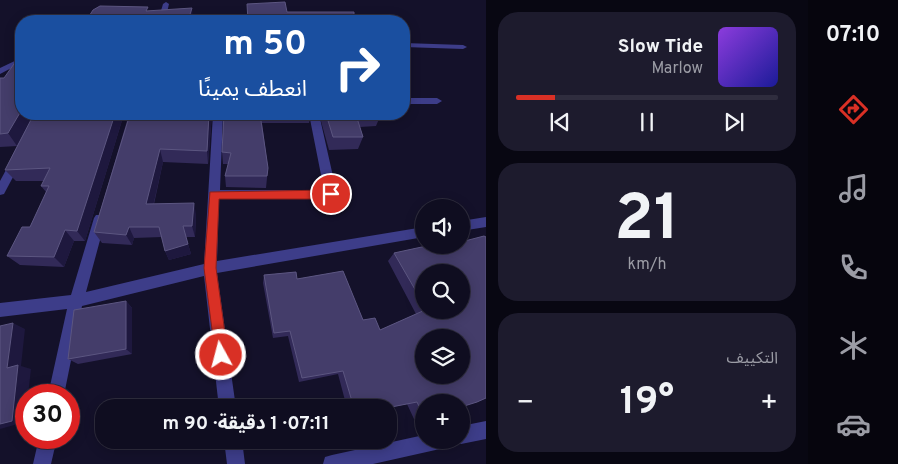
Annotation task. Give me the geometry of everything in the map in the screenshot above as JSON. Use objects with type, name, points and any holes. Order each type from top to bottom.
[{"type":"street","points":[[163,15],[166,4]]},
{"type":"street","points":[[223,15],[224,6]]},
{"type":"street","points":[[410,45],[463,47]]},
{"type":"street","points":[[0,72],[15,63]]},
{"type":"street","points":[[410,101],[437,101]]},
{"type":"street","points":[[218,120],[210,268],[227,399]]},
{"type":"street","points":[[214,195],[331,194],[315,120]]},
{"type":"street","points":[[0,191],[23,148]]},
{"type":"street","points":[[58,384],[76,301],[104,208]]},
{"type":"street","points":[[470,225],[486,222]]},
{"type":"street","points":[[0,310],[76,301],[210,268],[415,234]]},
{"type":"street","points":[[470,433],[486,430]]},
{"type":"street","points":[[332,464],[415,446]]},
{"type":"street","points":[[42,464],[45,449]]},
{"type":"street","points":[[234,449],[236,464]]},
{"type":"building","points":[[285,2],[287,12],[354,12],[354,15],[248,15],[247,4]]},
{"type":"building","points":[[100,6],[148,7],[146,11],[192,8],[190,15],[90,15],[93,10]]},
{"type":"building","points":[[15,62],[16,120],[8,133],[0,134],[0,78],[4,78]]},
{"type":"building","points":[[31,120],[113,120],[77,231],[65,230],[54,257],[7,256],[22,227],[30,227],[49,186],[41,186],[50,168],[5,170]]},
{"type":"building","points":[[128,120],[209,120],[207,151],[160,149],[146,204],[194,203],[192,226],[183,226],[188,244],[165,251],[159,227],[129,227],[126,235],[94,232]]},
{"type":"building","points":[[224,120],[261,120],[268,168],[267,176],[225,176],[231,153],[222,152]]},
{"type":"building","points":[[328,120],[358,120],[363,137],[333,137]]},
{"type":"building","points":[[486,237],[486,398],[470,404],[470,394],[415,394],[415,402],[397,406],[397,399],[351,399],[343,371],[302,378],[290,331],[274,333],[264,275],[296,272],[297,279],[343,271],[363,320],[375,318],[380,330],[415,314],[415,319],[470,319],[470,264],[415,264],[415,289],[394,253],[415,248],[415,254],[470,254],[470,240]]},
{"type":"building","points":[[126,301],[126,349],[68,359],[74,310]]},
{"type":"building","points":[[13,323],[7,368],[18,365],[12,421],[0,424],[0,326]]},
{"type":"route","points":[[221,355],[210,268],[214,195],[331,194]]}]
